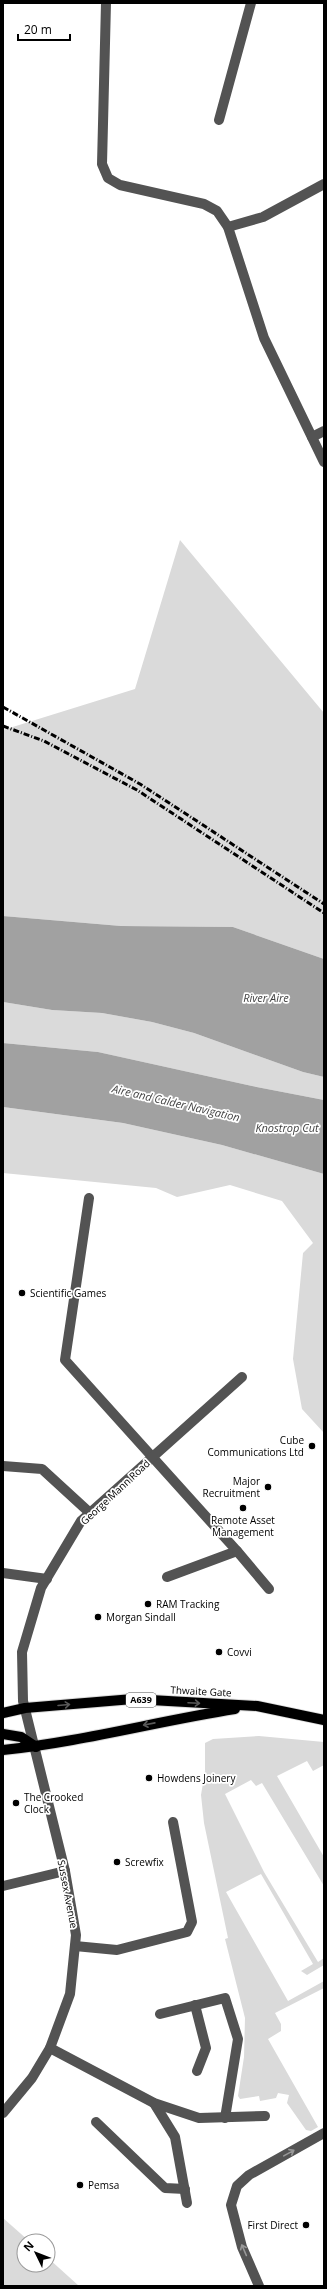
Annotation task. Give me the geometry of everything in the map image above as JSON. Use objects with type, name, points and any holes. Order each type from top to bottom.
[{"type":"main road","name":"Thwaite Gate","points":[[25,1708],[133,1700],[257,1706],[324,1720]]},
{"type":"main road","name":"Thwaite Gate","points":[[36,1747],[188,1716],[257,1706]]},
{"type":"main road","name":"A639","points":[[3,1713],[25,1708]]},
{"type":"main road","points":[[3,1734],[21,1737],[36,1747]]},
{"type":"main road","name":"A639","points":[[3,1750],[36,1747]]},
{"type":"street","points":[[106,3],[102,164],[108,178],[120,185],[204,204],[217,211],[228,227],[264,338],[324,462]]},
{"type":"street","points":[[219,120],[250,3]]},
{"type":"street","points":[[228,227],[263,217],[324,184]]},
{"type":"street","points":[[312,437],[324,431]]},
{"type":"street","points":[[89,1198],[65,1360],[237,1551],[269,1589]]},
{"type":"street","name":"George Mann Road","points":[[25,1708],[22,1652],[41,1588],[81,1521],[242,1377]]},
{"type":"street","points":[[3,1466],[42,1470],[90,1513]]},
{"type":"street","points":[[167,1577],[237,1551]]},
{"type":"street","points":[[3,1573],[47,1579]]},
{"type":"street","name":"Sussex Avenue","points":[[3,2114],[32,2078],[50,2048],[70,1994],[76,1935],[65,1871],[36,1747],[25,1708]]},
{"type":"street","points":[[75,1946],[117,1950],[187,1932],[192,1922],[173,1822]]},
{"type":"street","points":[[3,1886],[65,1871]]},
{"type":"street","points":[[160,2014],[225,1998],[238,2039],[226,2118]]},
{"type":"street","points":[[195,2005],[206,2048],[197,2071]]},
{"type":"street","points":[[50,2048],[154,2103],[199,2118],[264,2116]]},
{"type":"street","points":[[154,2103],[175,2137],[187,2203]]},
{"type":"street","points":[[96,2122],[165,2188],[185,2190]]},
{"type":"street","points":[[259,2286],[242,2247],[230,2205],[237,2186],[249,2175],[324,2133]]},
{"type":"shaded area","points":[[180,540],[324,713],[324,959],[233,927],[121,926],[3,916],[3,730],[135,689]]},
{"type":"shaded area","points":[[3,1002],[52,1010],[102,1013],[152,1022],[194,1033],[303,1072],[324,1077],[324,1100],[252,1086],[98,1052],[3,1043]]},
{"type":"shaded area","points":[[3,1107],[123,1123],[222,1145],[324,1174],[324,1433],[302,1409],[293,1359],[303,1253],[313,1243],[282,1201],[230,1185],[177,1197],[156,1188],[3,1173]]},
{"type":"shaded area","points":[[259,1736],[324,1742],[324,1765],[313,1771],[307,1761],[277,1776],[324,1857],[324,1886],[262,1783],[256,1786],[251,1780],[225,1794],[264,1872],[318,1962],[324,1958],[324,1965],[307,1975],[301,1971],[313,1964],[261,1874],[226,1892],[288,2001],[324,1981],[324,1988],[275,2013],[281,2024],[281,2031],[268,2039],[318,2127],[311,2131],[306,2130],[287,2103],[289,2095],[278,2093],[276,2098],[260,2101],[259,2096],[240,2099],[238,2096],[244,2057],[245,2018],[225,1939],[228,1938],[204,1823],[201,1795],[205,1771],[205,1743],[213,1739]]},
{"type":"shaded area","points":[[3,2218],[20,2233],[16,2233],[16,2273],[56,2273],[56,2265],[79,2286],[3,2286]]},
{"type":"water","name":"River Aire","points":[[3,916],[121,926],[233,927],[324,959],[324,1077],[303,1072],[194,1033],[152,1022],[102,1013],[52,1010],[3,1002]]},
{"type":"water","name":"Knostrop Cut","points":[[3,1043],[98,1052],[252,1086],[324,1100],[324,1174],[222,1145],[123,1123],[3,1107]]},
{"type":"railway","points":[[3,707],[140,784],[324,904]]},
{"type":"railway","points":[[3,726],[44,741],[137,790],[324,913]]},
{"type":"place","name":"Scientific Games","points":[[22,1293]]},
{"type":"place","name":"Cube Communications Ltd","points":[[312,1446]]},
{"type":"place","name":"Major Recruitment","points":[[268,1487]]},
{"type":"place","name":"Remote Asset Management","points":[[243,1508]]},
{"type":"place","name":"RAM Tracking","points":[[148,1604]]},
{"type":"place","name":"Morgan Sindall","points":[[98,1617]]},
{"type":"place","name":"Covvi","points":[[219,1652]]},
{"type":"place","name":"Howdens Joinery","points":[[149,1778]]},
{"type":"place","name":"The Crooked Clock","points":[[16,1803]]},
{"type":"place","name":"Screwfix","points":[[117,1862]]},
{"type":"place","name":"Pemsa","points":[[80,2185]]},
{"type":"place","name":"First Direct","points":[[306,2225]]},
{"type":"water label","name":"Aire and Calder Navigation","points":[[176,1103]]}]
